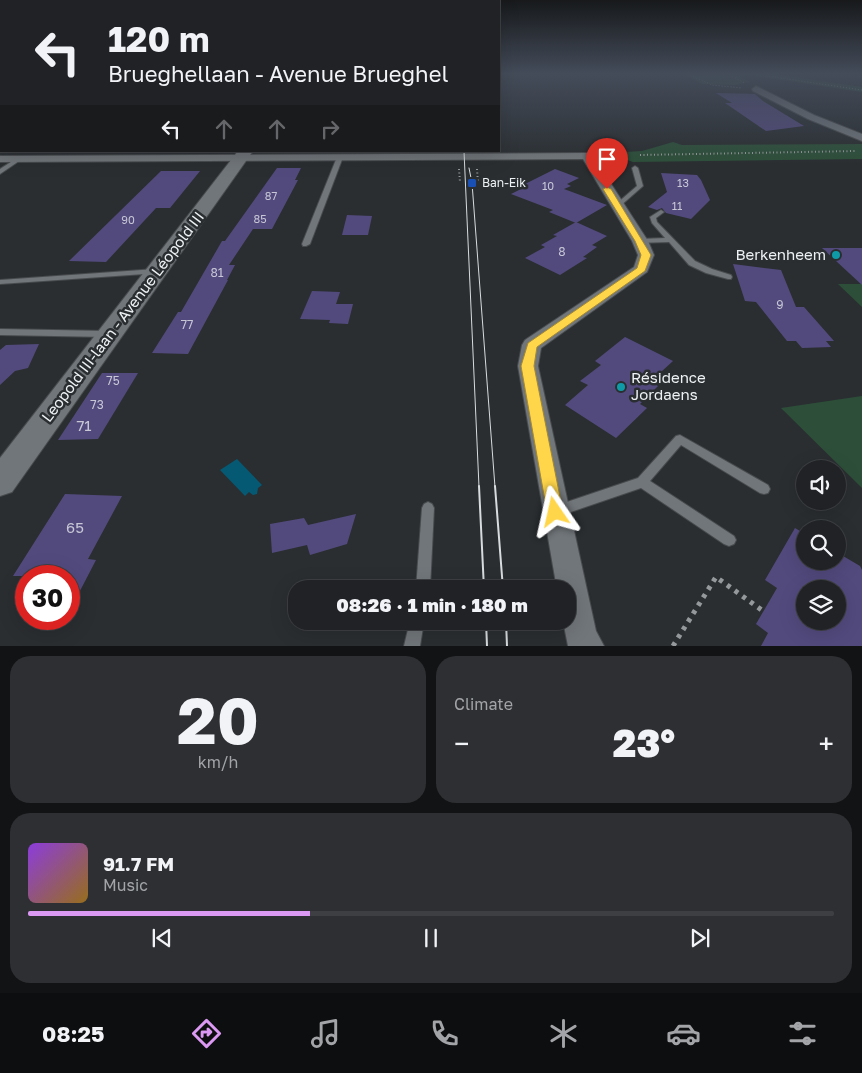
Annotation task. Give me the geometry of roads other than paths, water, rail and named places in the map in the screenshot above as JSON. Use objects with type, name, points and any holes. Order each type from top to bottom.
[{"type":"street","points":[[787,104],[818,120],[862,138]]},
{"type":"street","points":[[7,161],[243,155],[340,157],[587,156],[640,241],[646,255],[641,269],[532,345],[528,366],[555,512],[582,639],[588,646]]},
{"type":"street","name":"Leopold III-laan - Avenue Léopold III","points":[[0,482],[243,155]]},
{"type":"lane","points":[[306,244],[340,157]]},
{"type":"lane","points":[[0,172],[7,161]]},
{"type":"lane","points":[[618,206],[640,186],[635,168]]},
{"type":"lane","points":[[661,212],[653,217],[654,222],[692,262],[728,277]]},
{"type":"lane","points":[[640,241],[671,240]]},
{"type":"lane","points":[[0,282],[156,271]]},
{"type":"lane","points":[[0,332],[110,334]]},
{"type":"lane","points":[[555,512],[642,482],[680,440],[764,489]]},
{"type":"lane","points":[[642,482],[729,540]]},
{"type":"lane","points":[[424,580],[428,508]]},
{"type":"lane","points":[[412,646],[415,630]]},
{"type":"water","points":[[237,459],[262,485],[258,488],[257,494],[253,495],[249,492],[245,496],[220,470]]},
{"type":"tram line","points":[[464,152],[479,487]]},
{"type":"tram line","points":[[469,168],[472,183],[495,487]]},
{"type":"tram line","points":[[479,486],[484,580]]},
{"type":"tram line","points":[[495,486],[502,580]]},
{"type":"tram line","points":[[486,630],[487,646]]},
{"type":"tram line","points":[[506,630],[507,646]]},
{"type":"place","name":"Ban-Eik","points":[[472,183]]},
{"type":"place","name":"Berkenheem","points":[[836,255]]},
{"type":"place","name":"Résidence Jordaens","points":[[621,387]]}]
